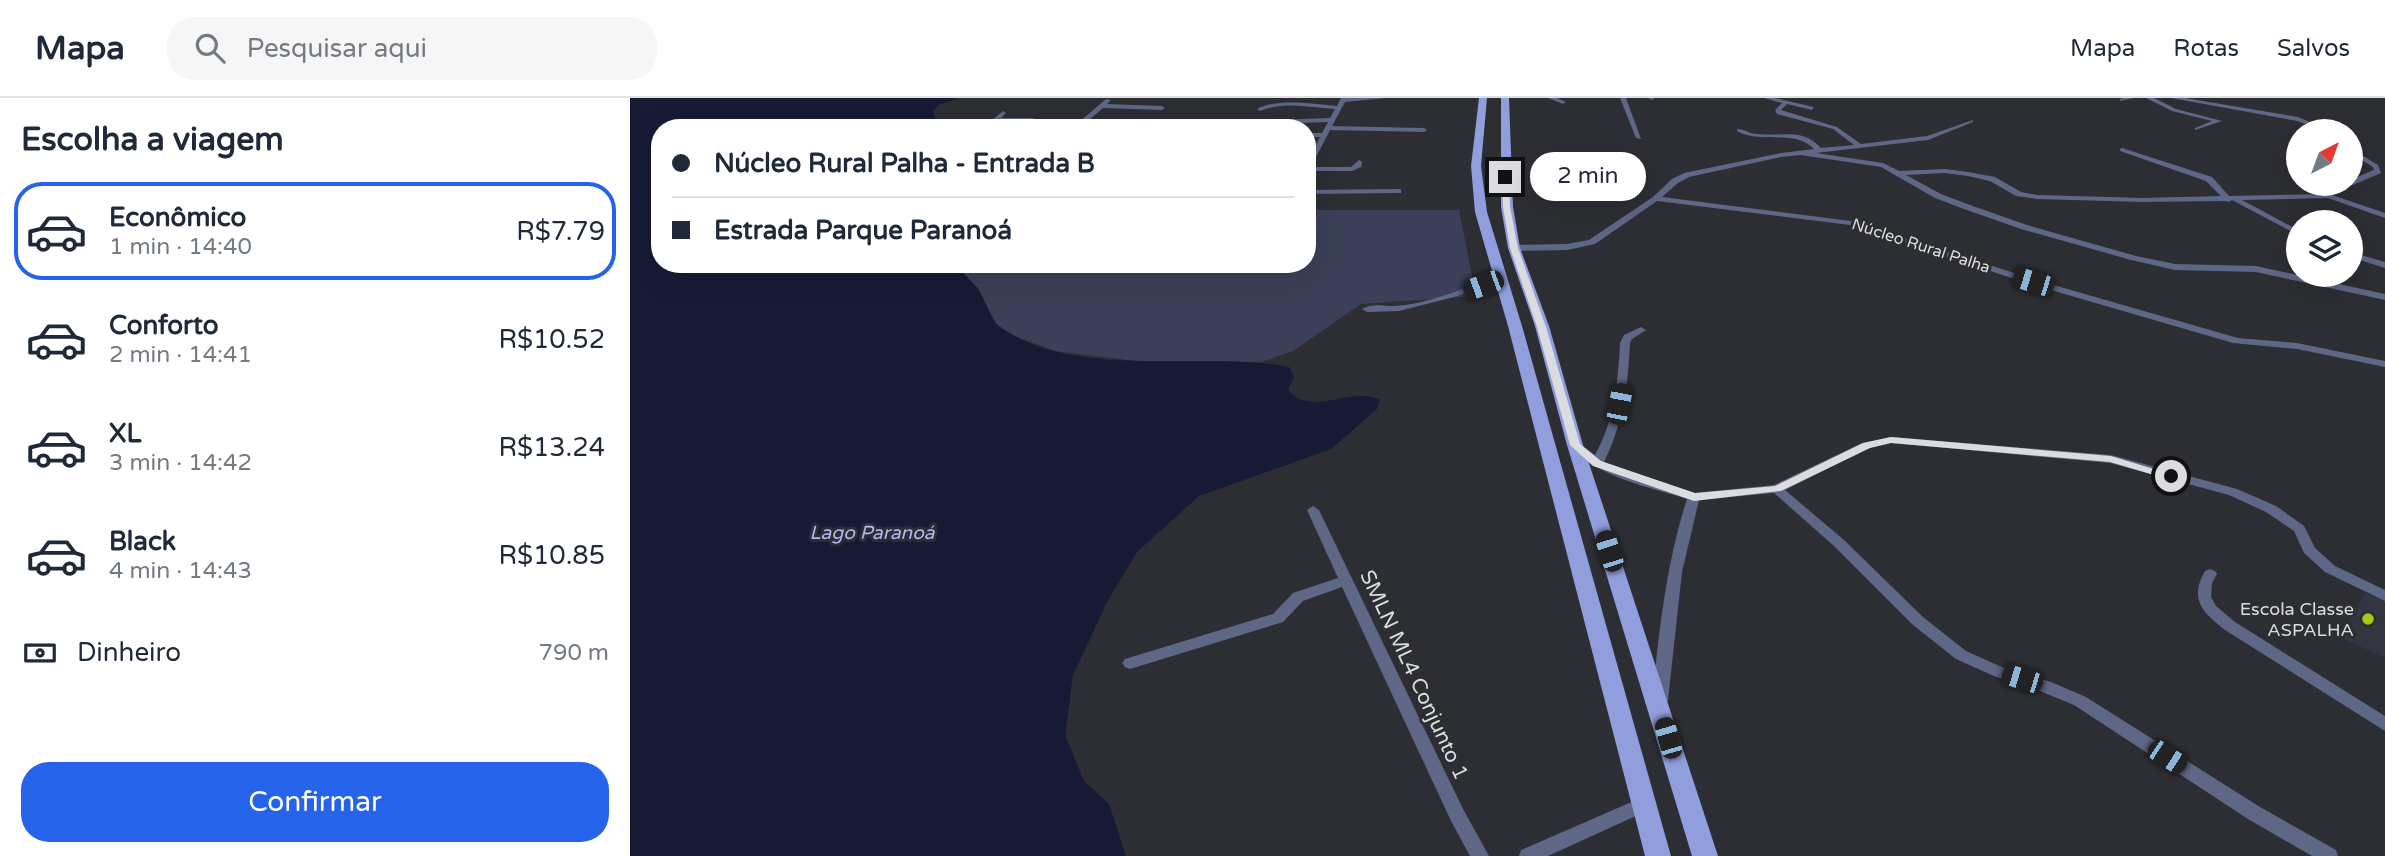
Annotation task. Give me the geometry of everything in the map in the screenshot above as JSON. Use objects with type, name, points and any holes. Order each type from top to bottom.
[{"type":"main road","points":[[1483,98],[1477,183],[1486,233],[1515,326],[1658,856]]},
{"type":"main road","points":[[1505,98],[1507,207],[1514,248],[1542,327],[1575,445],[1705,856]]},
{"type":"main road","points":[[1515,326],[1529,332],[1542,327]]},
{"type":"street","points":[[1316,151],[1343,99],[1383,98]]},
{"type":"street","points":[[1551,98],[1563,102]]},
{"type":"street","points":[[1623,98],[1639,138]]},
{"type":"street","points":[[1767,98],[1812,108]]},
{"type":"street","points":[[2122,100],[2131,98]]},
{"type":"street","points":[[2149,98],[2174,110],[2219,121]]},
{"type":"street","points":[[2174,98],[2294,119]]},
{"type":"street","points":[[1086,119],[1106,102],[1162,108]]},
{"type":"street","points":[[1260,109],[1268,103],[1283,102],[1339,108]]},
{"type":"street","points":[[1786,102],[1778,110],[1779,113],[1835,128],[1859,145]]},
{"type":"street","points":[[2197,129],[2250,111]]},
{"type":"street","points":[[996,119],[1003,113]]},
{"type":"street","points":[[1514,248],[1567,247],[1592,242],[1656,199],[1675,180],[1686,175],[1753,160],[1935,136],[1970,121]]},
{"type":"street","points":[[1316,127],[1424,130]]},
{"type":"street","points":[[1316,132],[1328,128]]},
{"type":"street","points":[[1739,130],[1748,136],[1798,134],[1819,150]]},
{"type":"street","points":[[2122,150],[2209,178],[2232,200],[2286,227]]},
{"type":"street","points":[[1802,153],[1880,164],[1938,196],[1995,217],[2134,258],[2175,267],[2256,270],[2385,297]]},
{"type":"street","points":[[2363,159],[2378,169],[2376,173],[2363,179]]},
{"type":"street","points":[[1316,169],[1352,169],[1357,167],[1359,162]]},
{"type":"street","points":[[1898,173],[1945,171],[1968,174],[1992,179],[2019,194],[2037,197],[2232,200],[2286,194]]},
{"type":"street","points":[[1907,178],[1948,196],[1990,207]]},
{"type":"street","points":[[1316,192],[1398,191]]},
{"type":"street","points":[[2354,196],[2385,216]]},
{"type":"street","name":"Núcleo Rural Palha","points":[[1656,199],[1851,223],[2058,289],[2237,341],[2287,344],[2385,364]]},
{"type":"street","points":[[2363,258],[2385,265]]},
{"type":"street","points":[[1367,309],[1383,306],[1397,309],[1456,295],[1500,279]]},
{"type":"street","points":[[1597,463],[1615,424],[1623,385],[1625,343],[1628,337],[1641,330]]},
{"type":"street","points":[[1575,445],[1597,463],[1694,497],[1777,489],[1866,445],[1891,440],[2111,459],[2233,492],[2271,509],[2299,529],[2318,560],[2348,579],[2385,596]]},
{"type":"street","points":[[1777,489],[1839,543],[1918,621],[1961,655],[1999,672],[2045,686],[2080,701],[2254,813],[2329,856]]},
{"type":"street","points":[[1659,709],[1675,569],[1684,526],[1694,497]]},
{"type":"street","name":"SMLN ML4 Conjunto 1","points":[[1313,510],[1457,815],[1480,856]]},
{"type":"street","points":[[2210,574],[2203,585],[2204,598],[2213,613],[2385,724]]},
{"type":"street","points":[[1130,663],[1278,618],[1298,597],[1346,580]]},
{"type":"street","points":[[1528,856],[1643,805]]},
{"type":"shaded area","points":[[1316,210],[1459,210],[1476,296],[1361,304],[1293,351],[1261,362],[1136,361],[1055,351],[1017,337],[997,325],[978,288],[962,273],[1316,273]]},
{"type":"shaded area","name":"Escola Classe ASPALHA","points":[[2365,593],[2385,601],[2385,658],[2340,637]]},
{"type":"water","name":"Lago Paranoá","points":[[630,98],[959,98],[938,105],[933,111],[935,119],[651,119],[651,273],[963,273],[982,295],[997,324],[1031,344],[1065,354],[1102,359],[1218,361],[1289,367],[1294,377],[1288,390],[1298,398],[1320,402],[1369,396],[1380,400],[1377,409],[1331,449],[1199,496],[1137,552],[1108,600],[1073,675],[1065,735],[1084,781],[1109,804],[1126,856],[630,856]]},
{"type":"place","name":"Escola Classe ASPALHA","points":[[2368,619]]},
{"type":"route","points":[[1505,177],[1514,248],[1542,327],[1575,445],[1597,463],[1615,472],[1694,497],[1777,489],[1866,445],[1891,440],[2090,456],[2123,461],[2171,476]]}]
